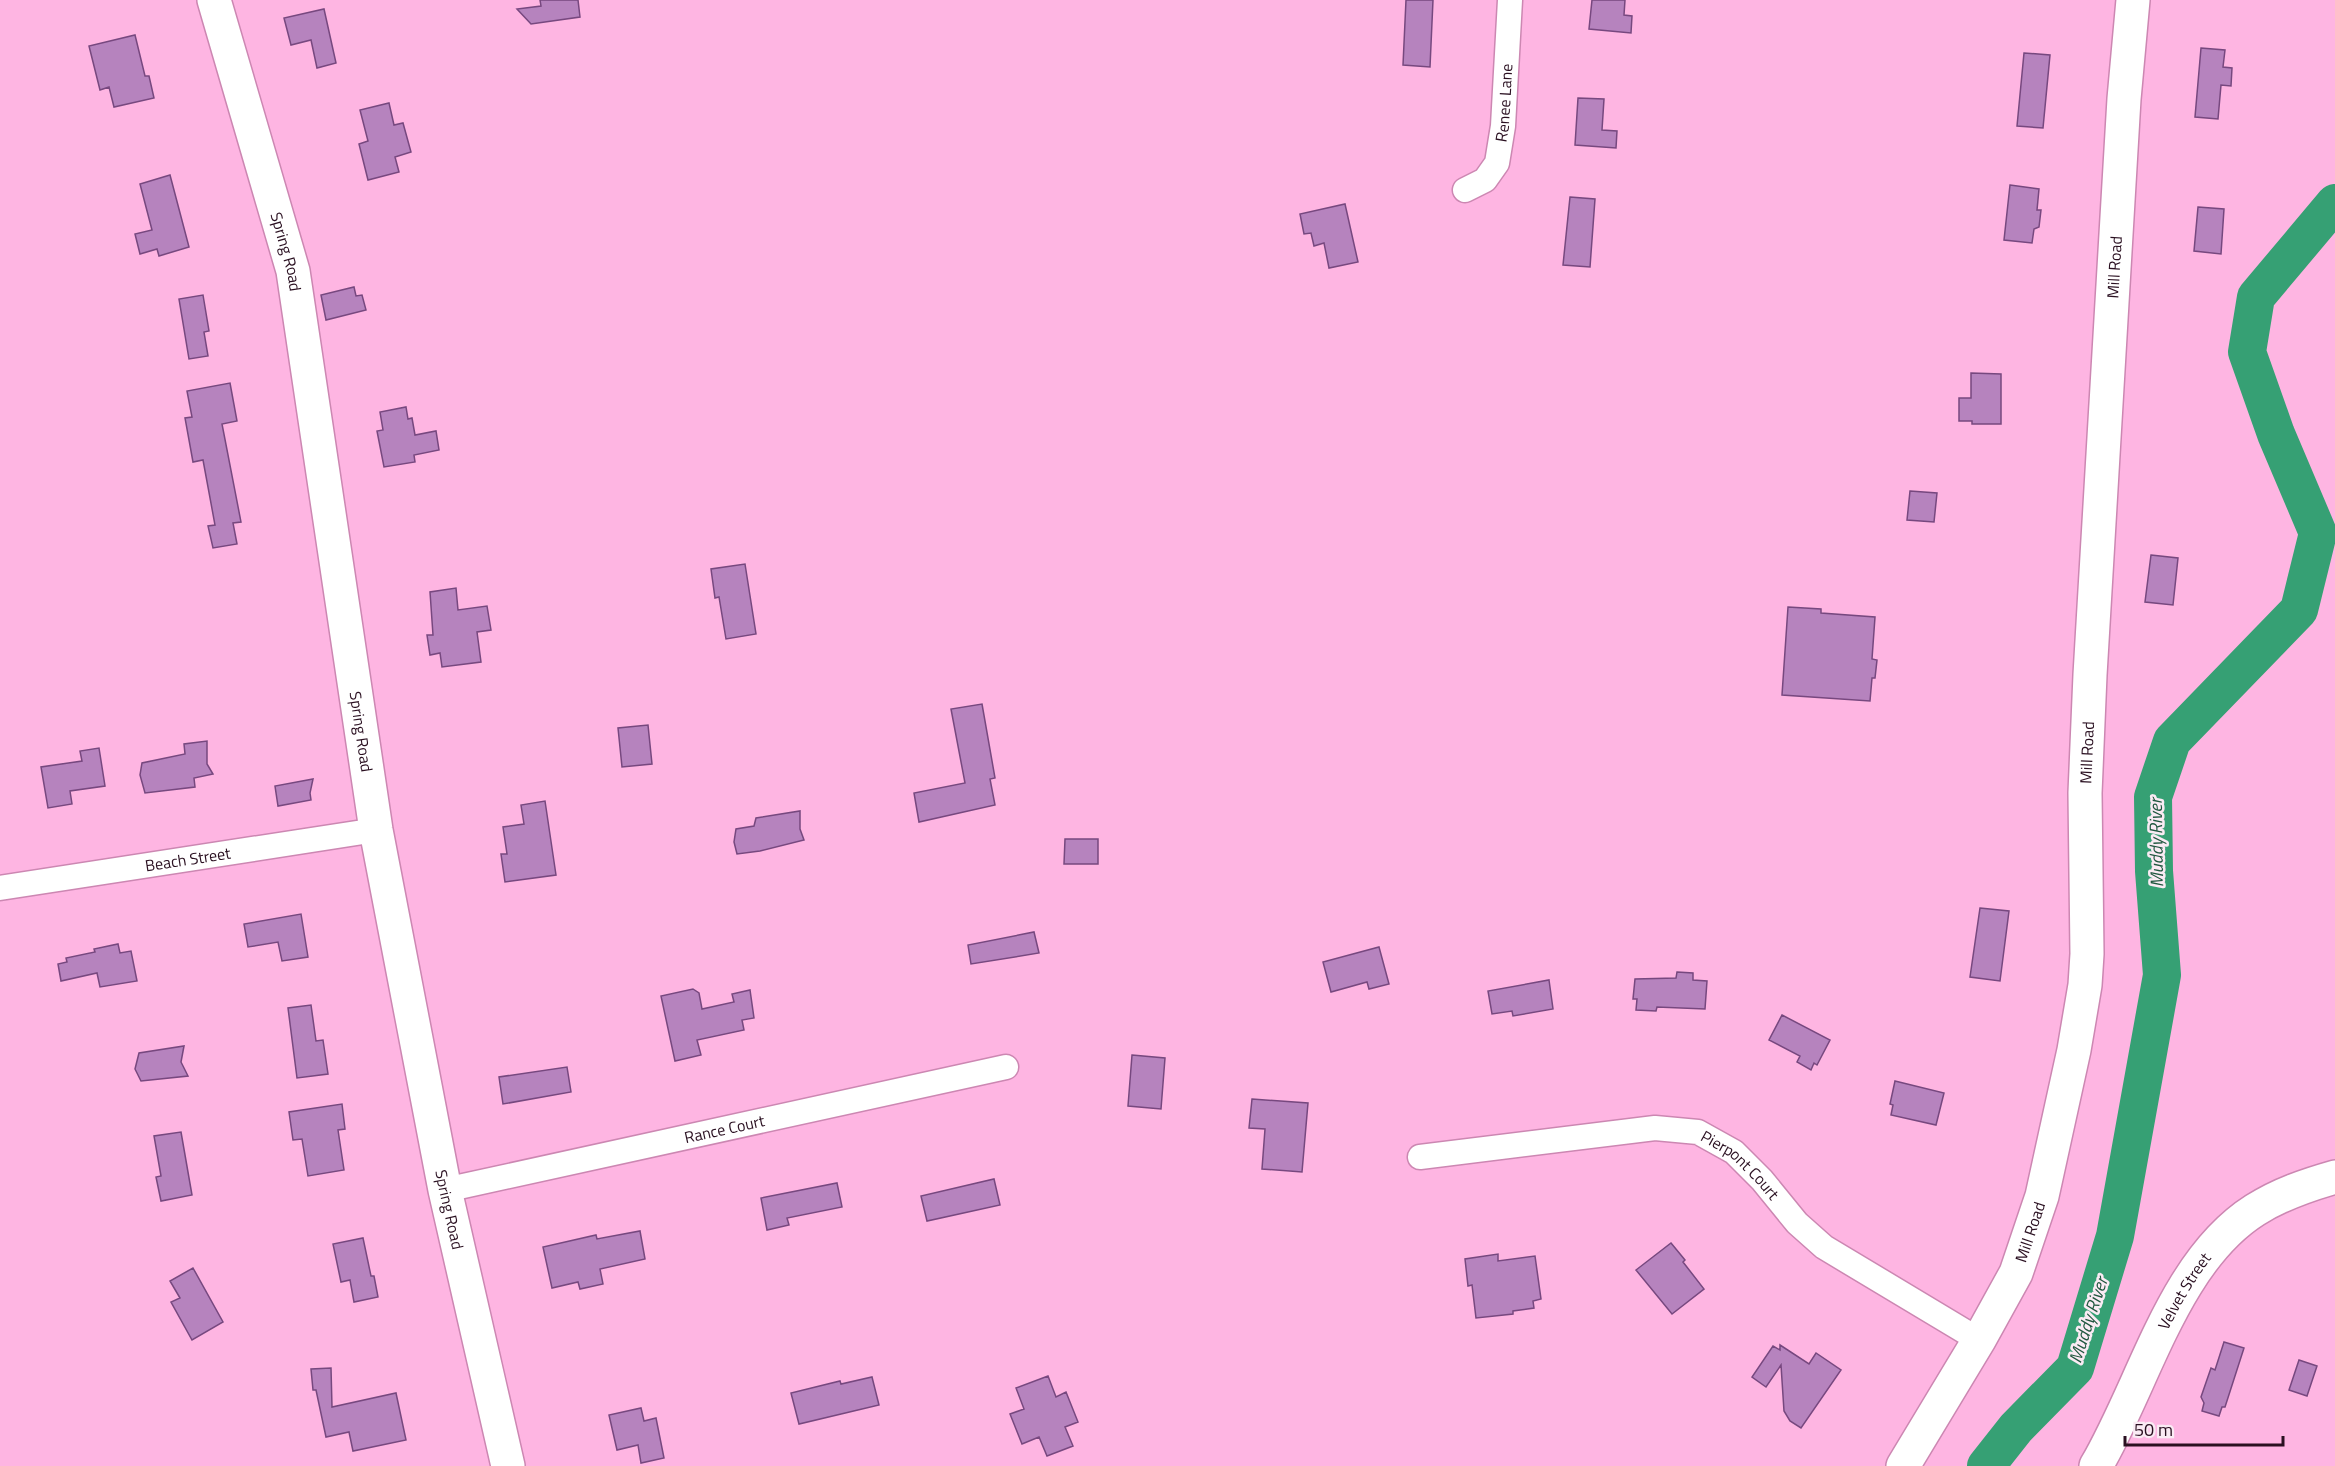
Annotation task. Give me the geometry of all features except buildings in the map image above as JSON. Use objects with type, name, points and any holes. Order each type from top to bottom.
[{"type":"street","name":"Spring Road","points":[[214,0],[293,271],[376,830],[445,1190],[508,1466]]},
{"type":"street","name":"Renee Lane","points":[[1465,190],[1485,180],[1497,163],[1503,126],[1510,0]]},
{"type":"street","name":"Mill Road","points":[[1903,1466],[1979,1340],[2016,1273],[2033,1225],[2060,1114],[2085,985],[2087,954],[2085,793],[2090,687],[2124,99],[2133,0]]},
{"type":"street","name":"Beach Street","points":[[0,888],[376,830]]},
{"type":"street","name":"Rance Court","points":[[445,1190],[1006,1067]]},
{"type":"street","name":"Pierpont Court","points":[[1420,1157],[1655,1128],[1698,1132],[1734,1152],[1762,1179],[1797,1223],[1824,1247],[1979,1340]]},
{"type":"street","name":"Velvet Street","points":[[2096,1466],[2163,1327],[2189,1279],[2211,1250],[2255,1210],[2297,1188],[2335,1177]]},
{"type":"waterway","name":"Muddy River","points":[[1986,1466],[2016,1428],[2075,1368],[2115,1236],[2162,975],[2154,871],[2153,797],[2172,741],[2299,610],[2318,533],[2276,434],[2247,352],[2256,297],[2335,203]]}]
